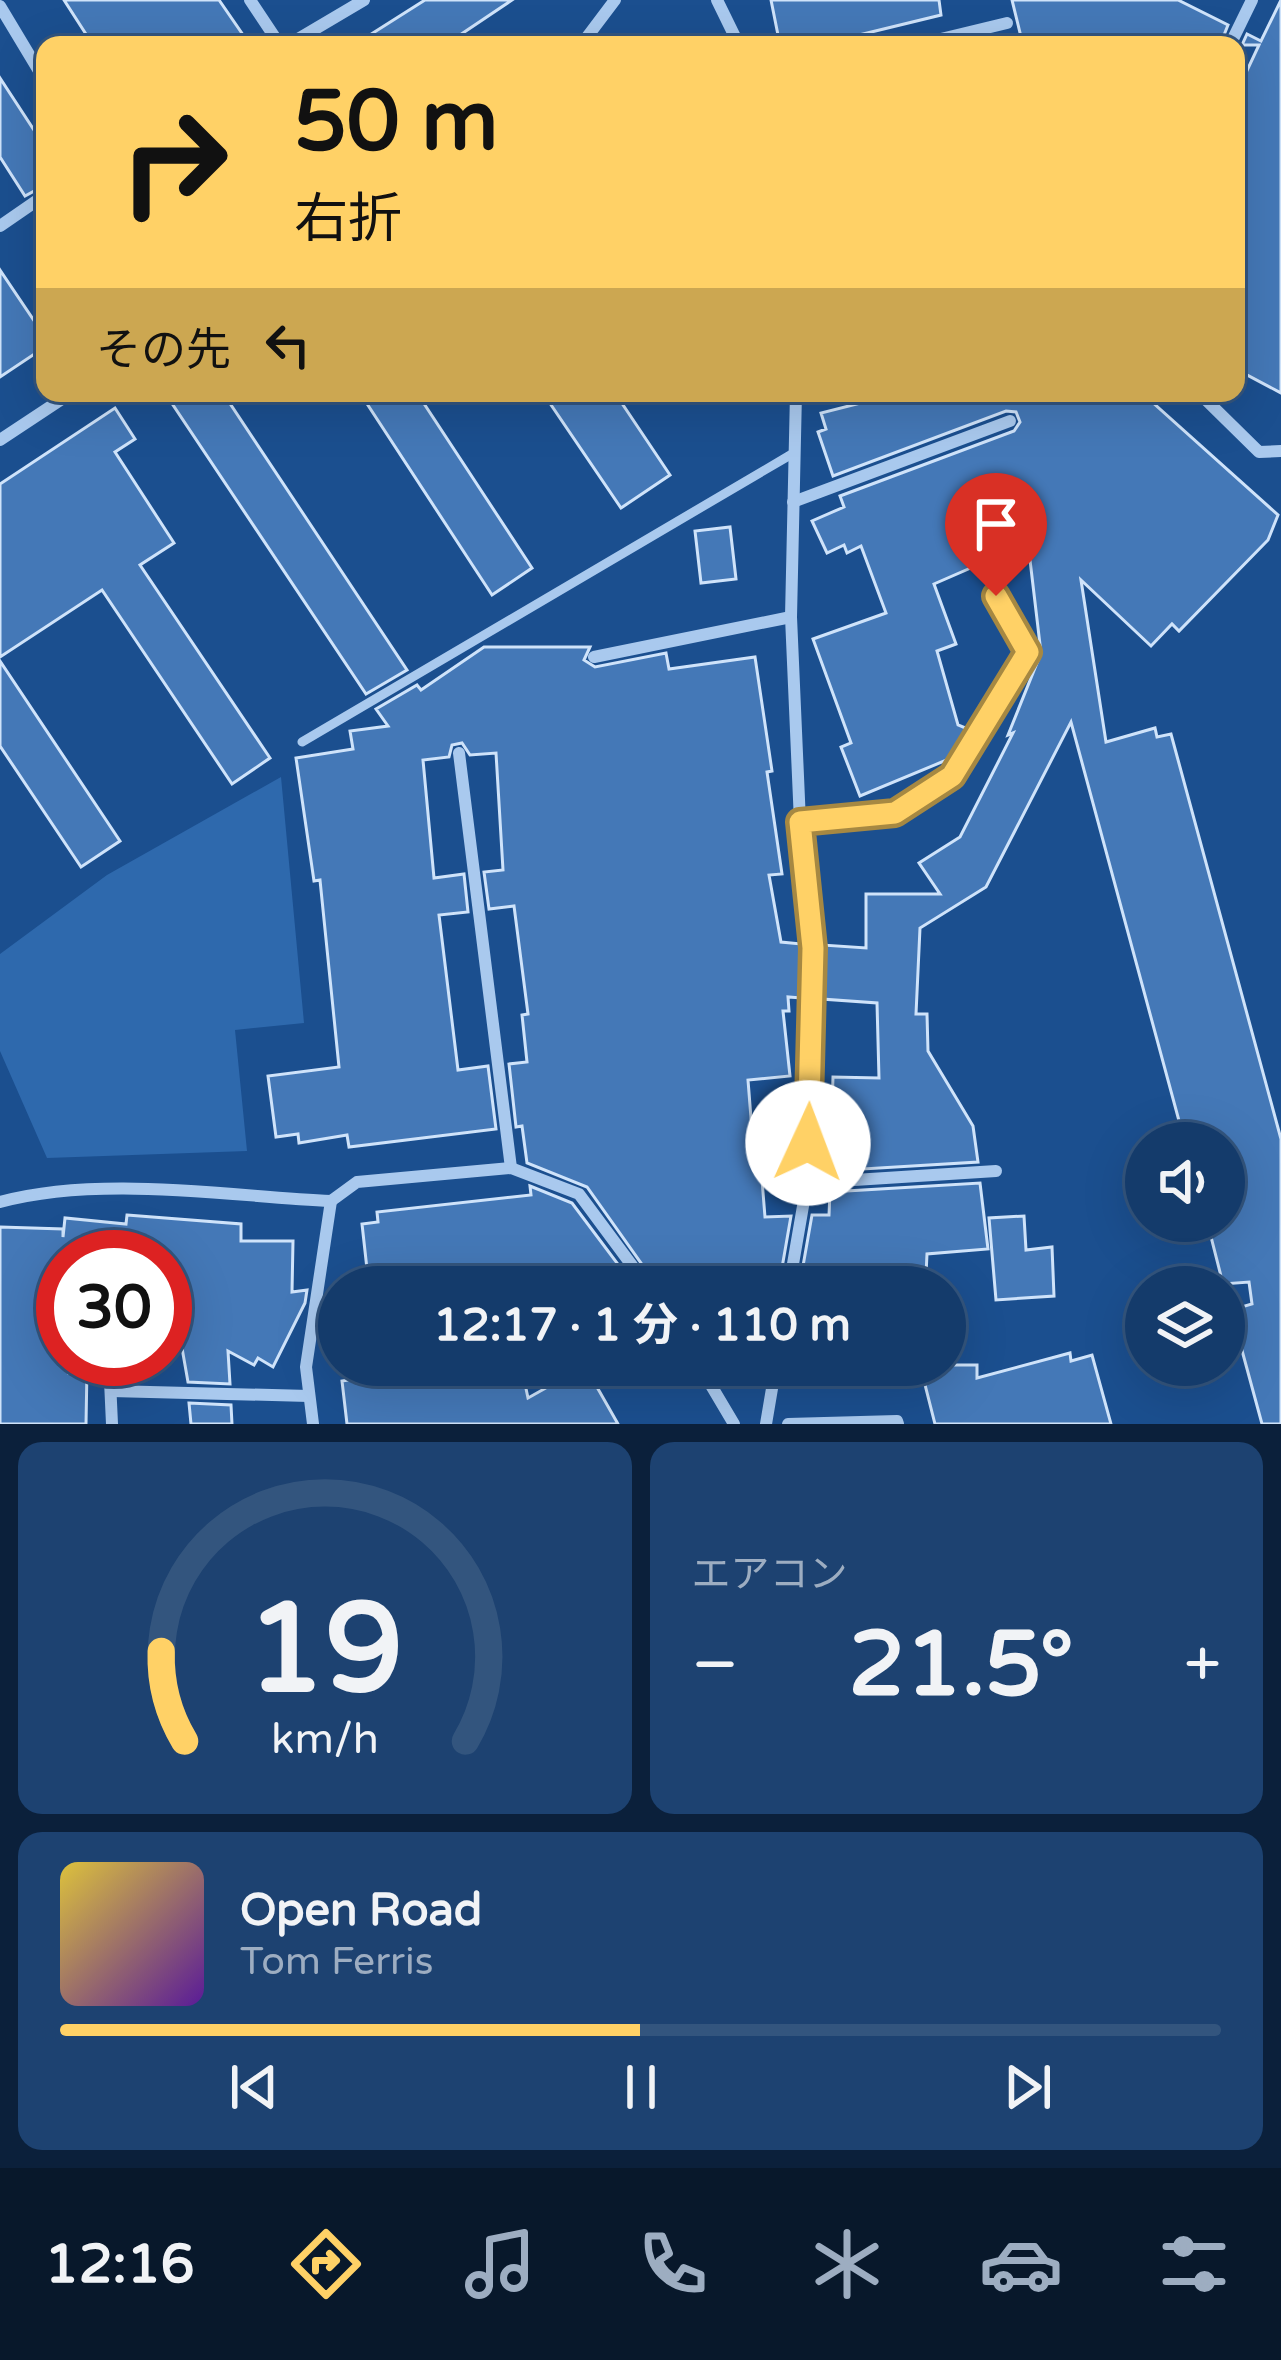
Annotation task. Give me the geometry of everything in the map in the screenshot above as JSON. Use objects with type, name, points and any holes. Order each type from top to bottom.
[{"type":"street","points":[[250,0],[277,36]]},
{"type":"street","points":[[300,36],[364,0]]},
{"type":"street","points":[[587,36],[615,0]]},
{"type":"street","points":[[717,0],[735,36]]},
{"type":"street","points":[[1234,36],[1252,0]]},
{"type":"street","points":[[0,6],[36,66]]},
{"type":"street","points":[[952,36],[1007,22]]},
{"type":"street","points":[[0,226],[36,201]]},
{"type":"street","points":[[0,440],[57,402]]},
{"type":"street","points":[[793,1266],[807,1183],[813,948],[800,822],[791,617],[795,402]]},
{"type":"street","points":[[1207,402],[1259,452],[1281,451]]},
{"type":"street","points":[[793,502],[1010,421]]},
{"type":"street","points":[[800,822],[895,813],[952,776],[1028,652],[996,596]]},
{"type":"street","points":[[594,656],[791,617]]},
{"type":"street","points":[[459,753],[511,1168]]},
{"type":"street","points":[[0,1202],[36,1192],[126,1190],[331,1201],[357,1182],[511,1168],[579,1194],[632,1266]]},
{"type":"street","points":[[807,1183],[996,1171]]},
{"type":"street","points":[[313,1424],[306,1367],[331,1201]]},
{"type":"street","points":[[111,1386],[112,1424]]},
{"type":"street","points":[[711,1386],[734,1424]]},
{"type":"street","points":[[766,1424],[772,1386]]},
{"type":"street","points":[[111,1391],[309,1396]]},
{"type":"street","points":[[788,1424],[897,1420],[898,1424]]},
{"type":"lane","points":[[302,742],[792,454]]},
{"type":"shaded area","points":[[281,777],[304,1023],[235,1030],[247,1151],[47,1158],[0,1051],[0,954],[107,875]]},
{"type":"building","points":[[64,0],[219,0],[244,36],[87,36]]},
{"type":"building","points":[[425,0],[512,0],[458,36],[368,36]]},
{"type":"building","points":[[771,0],[939,0],[941,15],[855,36],[778,36]]},
{"type":"building","points":[[1012,0],[1178,0],[1228,25],[1224,36],[1021,36]]},
{"type":"building","points":[[1281,0],[1281,393],[1245,374],[1245,75],[1259,45],[1245,45],[1245,38],[1247,34],[1261,41]]},
{"type":"building","points":[[0,78],[36,133],[36,190],[25,196],[0,157]]},
{"type":"building","points":[[0,270],[36,324],[36,353],[0,377]]},
{"type":"building","points":[[171,402],[229,402],[407,670],[366,694]]},
{"type":"building","points":[[366,402],[423,402],[532,568],[492,595]]},
{"type":"building","points":[[549,402],[621,402],[670,475],[621,508]]},
{"type":"building","points":[[864,402],[1152,402],[1278,515],[1268,540],[1179,631],[1172,624],[1151,646],[1081,580],[1106,742],[1155,728],[1157,737],[1171,734],[1281,1139],[1281,1424],[1262,1424],[1245,1361],[1245,1306],[1252,1304],[1245,1266],[1218,1266],[1212,1242],[1245,1242],[1245,1122],[1179,1122],[1071,722],[986,887],[920,928],[916,1014],[927,1014],[928,1051],[973,1126],[978,1162],[830,1171],[833,1077],[879,1078],[877,1003],[822,999],[823,945],[866,948],[866,894],[940,894],[919,863],[960,837],[1013,733],[1008,735],[1041,653],[1028,543],[934,584],[956,644],[937,651],[958,725],[968,729],[949,759],[860,796],[841,747],[851,743],[813,639],[886,613],[861,546],[847,553],[844,545],[827,553],[812,521],[844,507],[840,496],[1014,431],[1020,422],[1016,412],[1006,411],[833,476],[818,432],[826,429],[821,413]]},
{"type":"building","points":[[115,408],[135,439],[115,452],[174,543],[140,565],[270,758],[232,784],[102,590],[0,657],[0,484]]},
{"type":"building","points":[[730,527],[736,579],[701,583],[695,531]]},
{"type":"building","points":[[484,647],[590,647],[584,660],[595,667],[666,653],[669,669],[755,657],[782,874],[769,875],[781,942],[802,944],[801,998],[788,997],[789,1011],[783,1011],[790,1076],[748,1080],[765,1217],[791,1216],[782,1266],[643,1266],[587,1187],[527,1163],[522,1126],[516,1127],[509,1064],[527,1062],[522,1015],[528,1014],[514,906],[489,909],[484,872],[503,870],[496,753],[470,755],[462,743],[452,745],[449,757],[423,760],[434,878],[464,874],[468,912],[439,915],[458,1070],[488,1066],[496,1129],[349,1147],[347,1135],[299,1143],[298,1134],[276,1137],[268,1076],[339,1067],[320,880],[314,881],[296,758],[353,749],[350,731],[388,726],[376,709],[417,685],[421,690]]},
{"type":"building","points":[[0,661],[120,841],[81,867],[0,746]]},
{"type":"building","points":[[980,1183],[988,1249],[927,1254],[926,1266],[803,1266],[812,1215],[829,1215],[830,1192]]},
{"type":"building","points":[[530,1186],[572,1203],[619,1266],[367,1266],[362,1224],[378,1222],[377,1212],[531,1195]]},
{"type":"building","points":[[127,1215],[241,1224],[241,1241],[293,1241],[292,1292],[307,1290],[305,1303],[273,1367],[258,1358],[254,1365],[228,1351],[230,1384],[192,1382],[192,1230],[64,1230],[65,1218],[126,1224]]},
{"type":"building","points":[[1024,1216],[1026,1250],[1052,1247],[1054,1296],[996,1300],[989,1218]]},
{"type":"building","points":[[0,1227],[63,1229],[36,1230],[36,1386],[87,1386],[86,1424],[0,1424]]},
{"type":"building","points":[[1070,1353],[1071,1361],[1092,1355],[1111,1424],[935,1424],[925,1386],[966,1386],[966,1365],[977,1365],[977,1378]]},
{"type":"building","points":[[343,1386],[525,1386],[528,1398],[549,1386],[596,1386],[618,1424],[347,1424]]},
{"type":"building","points":[[189,1403],[231,1405],[232,1424],[191,1424]]},
{"type":"route","points":[[808,1143],[813,948],[800,822],[895,813],[952,776],[1028,652],[996,596]]}]
